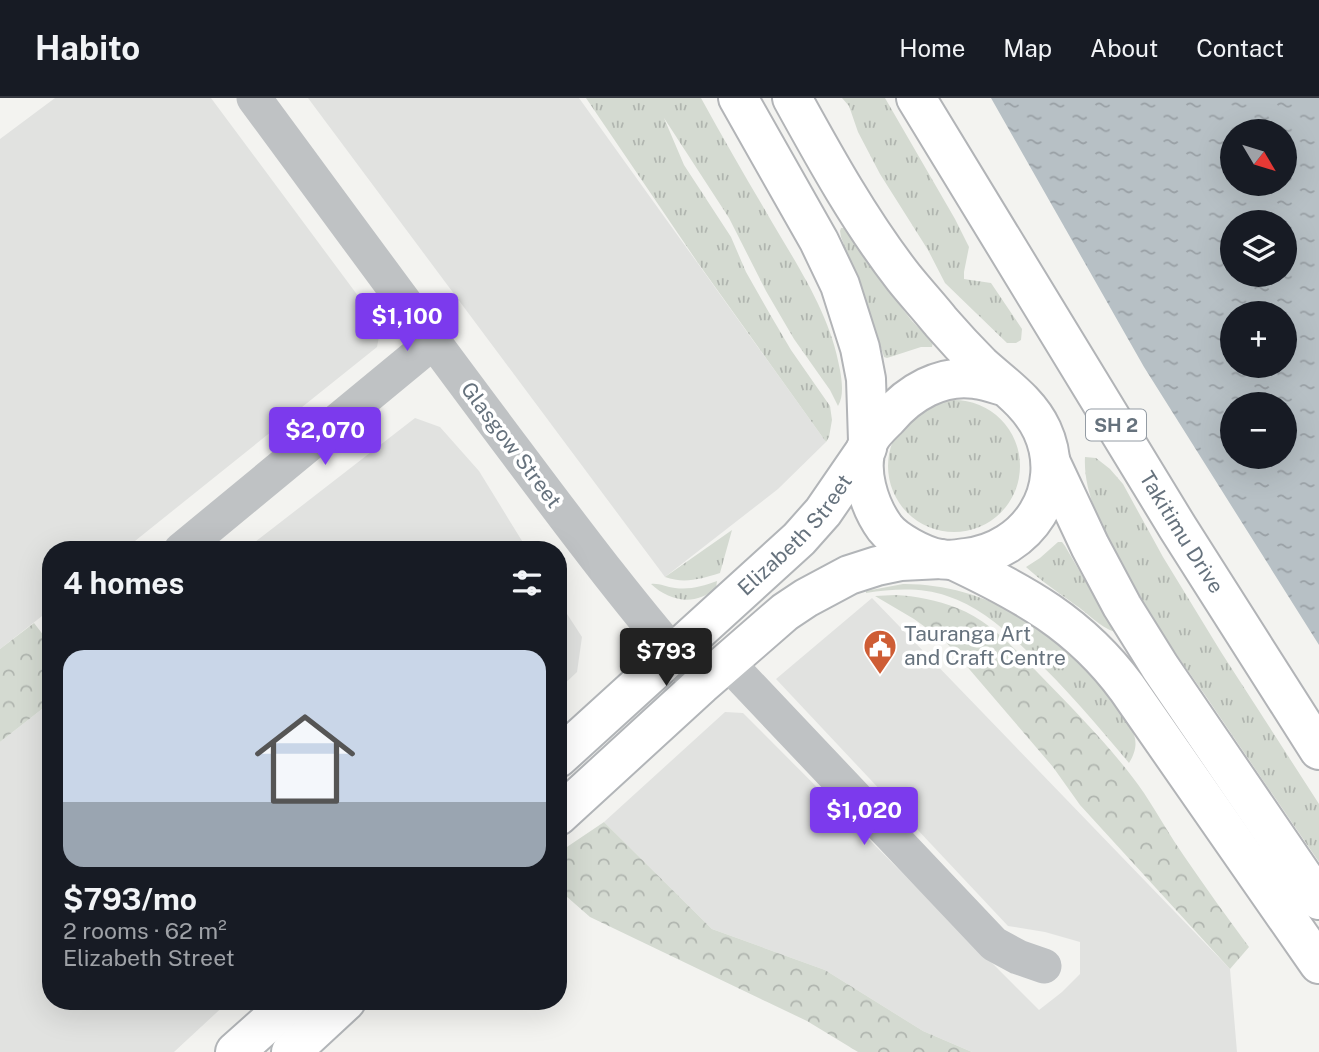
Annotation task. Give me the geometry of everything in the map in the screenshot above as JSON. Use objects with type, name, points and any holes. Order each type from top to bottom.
[{"type":"main road","points":[[738,98],[819,241],[840,285],[860,348],[866,379],[867,444],[863,471],[869,499],[886,529],[907,545],[927,555],[947,560],[1006,585],[1038,604],[1076,632],[1105,660],[1319,964]]},
{"type":"main road","points":[[792,98],[860,214],[902,276],[959,343],[1033,413],[1043,431],[1051,463],[1090,547],[1122,606],[1160,667],[1319,900]]},
{"type":"main road","name":"Takitimu Drive","points":[[916,98],[1178,528],[1319,750]]},
{"type":"main road","points":[[867,444],[900,403],[922,388],[946,380],[973,378],[1006,387]]},
{"type":"main road","name":"Elizabeth Street","points":[[567,750],[799,539],[830,504],[867,444]]},
{"type":"main road","points":[[567,808],[714,674],[785,612],[806,598],[849,575],[877,566],[901,561],[976,557],[1013,540],[1037,514],[1046,496],[1051,463]]},
{"type":"main road","points":[[235,1052],[282,1010]]},
{"type":"main road","points":[[291,1052],[336,1010]]},
{"type":"street","name":"Glasgow Street","points":[[254,98],[607,573],[672,653],[714,674]]},
{"type":"street","points":[[192,541],[433,342]]},
{"type":"street","points":[[714,674],[994,943],[1018,957],[1044,966]]},
{"type":"shaded area","points":[[55,98],[211,98],[373,316],[380,331],[377,347],[135,541],[42,541],[42,616],[0,649],[0,139]]},
{"type":"shaded area","points":[[308,98],[579,98],[826,442],[778,489],[665,577]]},
{"type":"shaded area","points":[[415,418],[440,427],[479,471],[522,541],[256,541]]},
{"type":"shaded area","points":[[872,598],[1230,969],[1237,1052],[972,1052],[923,1031],[825,970],[712,929],[604,822],[725,712],[743,713],[1039,1010],[1062,992],[1080,974],[1080,942],[1045,932],[1008,926],[776,679]]},
{"type":"shaded area","points":[[567,614],[582,637],[577,672],[567,681]]},
{"type":"shaded area","points":[[42,709],[42,1010],[219,1010],[174,1052],[0,1052],[0,742]]},
{"type":"green space","points":[[586,98],[701,98],[820,307],[840,370],[842,393],[838,406],[766,291],[729,218],[664,118],[684,165],[731,237],[746,272],[771,316],[830,406],[832,420],[826,442],[698,263]]},
{"type":"green space","points":[[842,98],[885,98],[969,247],[964,279],[991,283],[1022,329],[1021,340],[1007,343],[945,283],[928,250],[880,174],[858,132],[849,106]]},
{"type":"green space","points":[[841,228],[851,236],[912,321],[933,342],[932,347],[921,347],[884,357],[841,237]]},
{"type":"green space","points":[[954,400],[979,405],[1001,419],[1015,441],[1020,466],[1015,491],[1001,513],[979,527],[954,532],[929,527],[907,513],[893,491],[888,466],[893,441],[907,419],[929,405]]},
{"type":"green space","points":[[1085,457],[1096,458],[1123,484],[1163,557],[1221,652],[1319,804],[1319,862],[1130,585],[1093,506],[1086,478]]},
{"type":"green space","points":[[732,530],[720,573],[686,580],[665,577]]},
{"type":"green space","points":[[1058,542],[1065,546],[1115,632],[1099,623],[1026,567]]},
{"type":"green space","points":[[717,581],[716,588],[708,594],[683,600],[666,595],[651,584],[686,588]]},
{"type":"green space","points":[[903,584],[935,586],[967,593],[1026,620],[1053,638],[1100,683],[1128,723],[1135,741],[1129,763],[1043,667],[992,620],[959,601],[927,591],[866,593]]},
{"type":"green space","points":[[895,595],[942,603],[980,620],[1011,646],[1094,732],[1144,793],[1184,856],[1249,947],[1230,969],[1080,805],[1053,767],[946,642],[875,596]]},
{"type":"green space","points":[[34,623],[42,633],[42,709],[0,742],[0,649]]},
{"type":"green space","points":[[604,822],[712,929],[825,970],[923,1031],[972,1052],[858,1052],[807,1021],[590,917],[567,897],[567,847]]},
{"type":"water","points":[[991,98],[1319,98],[1319,645],[1144,367]]},
{"type":"place","name":"Tauranga Art and Craft Centre","points":[[880,676]]}]
